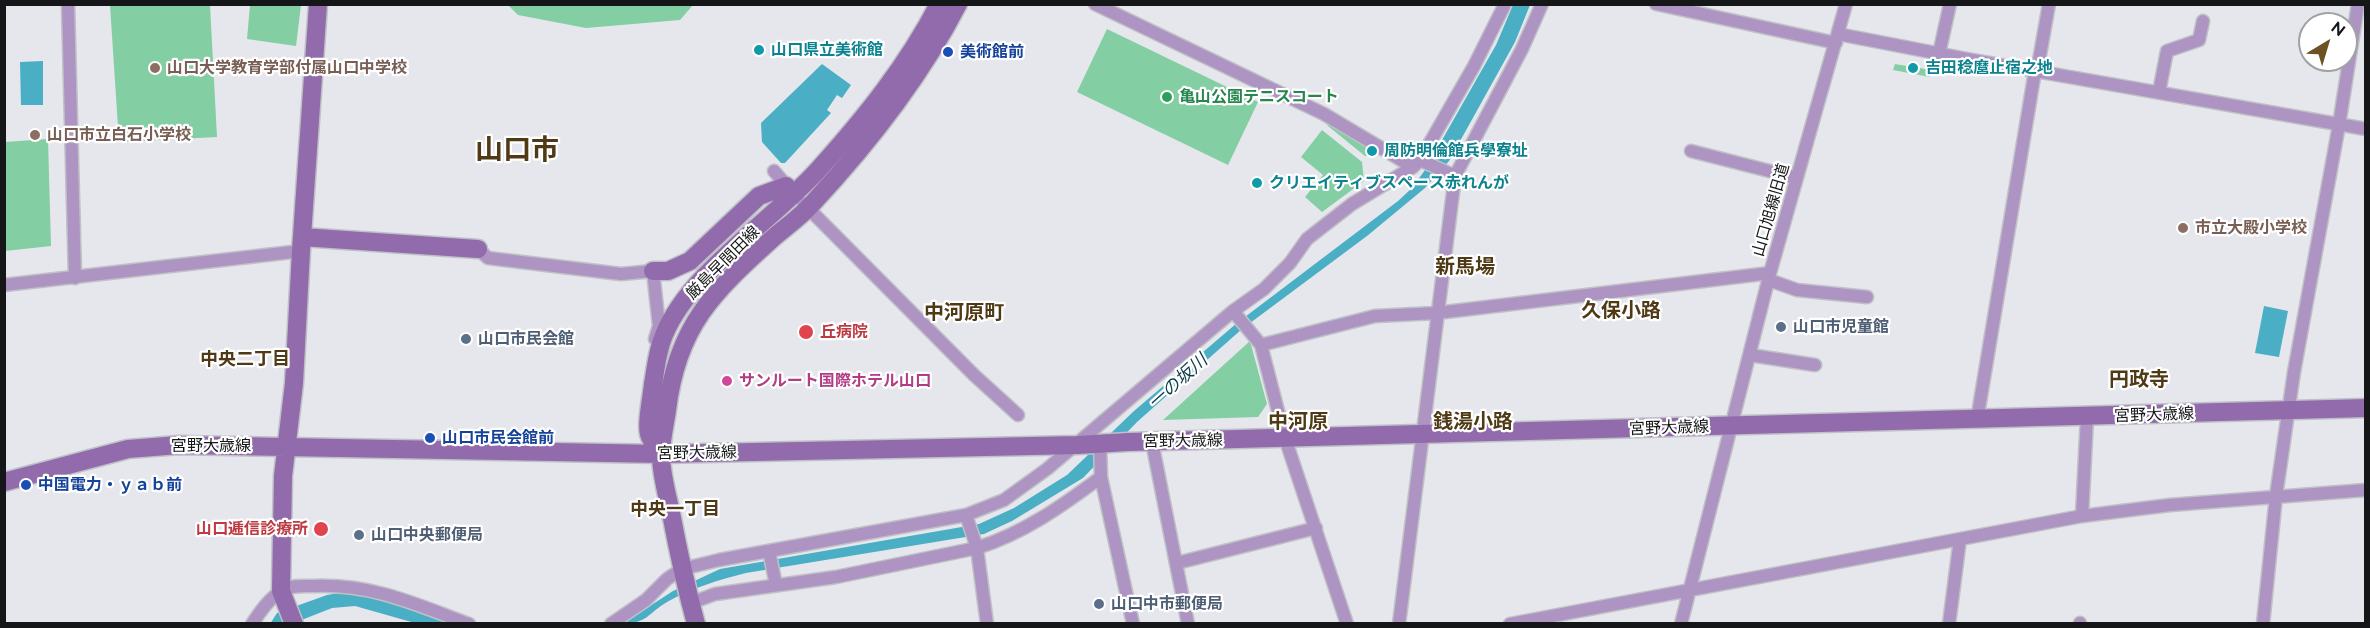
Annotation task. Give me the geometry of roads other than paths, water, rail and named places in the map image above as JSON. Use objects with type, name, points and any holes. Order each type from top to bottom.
[{"type":"main road","points":[[294,624],[282,595],[283,476],[294,383],[318,4]]},
{"type":"main road","name":"厳島早間田線","points":[[661,454],[649,433],[656,372],[664,335],[689,294],[858,124],[886,89],[915,46],[939,4]]},
{"type":"main road","name":"厳島早間田線","points":[[661,454],[670,384],[677,357],[694,321],[714,293],[809,208],[855,156],[894,106],[931,52],[958,4]]},
{"type":"main road","points":[[653,271],[668,271],[690,261],[759,196],[790,191]]},
{"type":"main road","points":[[301,244],[478,249]]},
{"type":"main road","name":"宮野大歳線","points":[[4,482],[128,449],[179,445],[492,449],[661,454],[1078,445],[2366,408]]},
{"type":"main road","points":[[661,454],[682,569],[696,624]]},
{"type":"street","points":[[68,4],[75,278]]},
{"type":"street","points":[[1095,4],[1324,114],[1420,163],[1453,175]]},
{"type":"street","points":[[611,624],[646,600],[666,579],[682,569],[719,560],[769,554],[966,515],[1004,500],[1028,484],[1264,289],[1290,263],[1307,239],[1327,222],[1352,204],[1420,163],[1474,66],[1505,4]]},
{"type":"street","points":[[1399,624],[1453,175],[1522,50],[1542,4]]},
{"type":"street","points":[[1656,4],[1837,39],[1939,54],[2366,129]]},
{"type":"street","name":"山口旭線旧道","points":[[1681,624],[1769,277],[1846,4]]},
{"type":"street","points":[[1939,54],[1950,4]]},
{"type":"street","points":[[1977,420],[2049,4]]},
{"type":"street","points":[[2263,624],[2276,496],[2289,410],[2358,4]]},
{"type":"street","points":[[2159,92],[2167,51],[2199,40],[2203,21]]},
{"type":"street","points":[[1691,151],[1797,178]]},
{"type":"street","points":[[774,171],[790,191],[974,375],[1018,414]]},
{"type":"street","points":[[4,285],[75,278],[301,244]]},
{"type":"street","points":[[478,249],[488,258],[621,274],[653,271],[659,326],[650,352],[656,372]]},
{"type":"street","points":[[1261,345],[1375,316],[1437,313],[1769,277],[1797,290],[1867,297]]},
{"type":"street","points":[[1235,313],[1261,345],[1285,438],[1347,624]]},
{"type":"street","points":[[1750,355],[1815,365]]},
{"type":"street","points":[[2082,516],[2087,417]]},
{"type":"street","points":[[1152,442],[1188,624]]},
{"type":"street","points":[[1100,444],[1101,477],[1133,624]]},
{"type":"street","points":[[690,603],[715,594],[775,580],[836,577],[1000,541],[1024,530],[1059,508],[1101,477]]},
{"type":"street","points":[[1510,624],[2082,516],[2170,505],[2366,490]]},
{"type":"street","points":[[966,515],[976,546],[987,624]]},
{"type":"street","points":[[1177,563],[1316,528]]},
{"type":"street","points":[[1950,624],[1960,539]]},
{"type":"street","points":[[769,554],[775,580]]},
{"type":"street","points":[[252,624],[262,609],[292,586],[353,586],[387,593],[469,624]]},
{"type":"water","name":"一の坂川","points":[[1513,5],[1530,5],[1515,42],[1449,161],[1425,188],[1367,236],[1242,329],[1137,422],[1083,478],[1012,521],[984,534],[746,573],[676,597],[642,620],[622,624],[673,591],[720,569],[979,524],[1014,508],[1067,475],[1134,411],[1237,323],[1412,188],[1425,170],[1496,45]]},
{"type":"water","points":[[43,61],[43,105],[21,105],[20,62]]},
{"type":"water","points":[[822,64],[851,85],[842,98],[837,95],[827,110],[831,113],[785,163],[781,163],[762,142],[761,123]]},
{"type":"water","points":[[2264,306],[2288,311],[2279,357],[2255,353]]},
{"type":"water","points":[[339,593],[385,599],[453,623],[415,623],[355,606],[332,608],[294,623],[270,624],[277,613]]},
{"type":"place","name":"山口県立美術館","points":[[759,50]]},
{"type":"place","name":"美術館前","points":[[948,52]]},
{"type":"place","name":"山口大学教育学部付属山口中学校","points":[[155,68]]},
{"type":"place","name":"吉田稔麿止宿之地","points":[[1913,68]]},
{"type":"place","name":"亀山公園テニスコート","points":[[1167,97]]},
{"type":"place","name":"山口市立白石小学校","points":[[35,135]]},
{"type":"place","name":"周防明倫館兵學寮址","points":[[1372,151]]},
{"type":"place","name":"クリエイティブスペース赤れんが","points":[[1257,183]]},
{"type":"place","name":"市立大殿小学校","points":[[2183,228]]},
{"type":"place","name":"山口市児童館","points":[[1781,327]]},
{"type":"place","name":"丘病院","points":[[806,332]]},
{"type":"place","name":"山口市民会館","points":[[466,339]]},
{"type":"place","name":"サンルート国際ホテル山口","points":[[727,381]]},
{"type":"place","name":"山口市民会館前","points":[[430,438]]},
{"type":"place","name":"中国電力・ｙａｂ前","points":[[26,485]]},
{"type":"place","name":"山口逓信診療所","points":[[321,529]]},
{"type":"place","name":"山口中央郵便局","points":[[359,535]]},
{"type":"place","name":"山口中市郵便局","points":[[1099,604]]},
{"type":"district","name":"山口市","points":[[517,151]]},
{"type":"district","name":"新馬場","points":[[1465,267]]},
{"type":"district","name":"久保小路","points":[[1621,311]]},
{"type":"district","name":"中河原町","points":[[964,313]]},
{"type":"district","name":"中央二丁目","points":[[245,360]]},
{"type":"district","name":"円政寺","points":[[2139,380]]},
{"type":"district","name":"中河原","points":[[1298,422]]},
{"type":"district","name":"銭湯小路","points":[[1473,422]]},
{"type":"district","name":"中央一丁目","points":[[675,510]]}]
